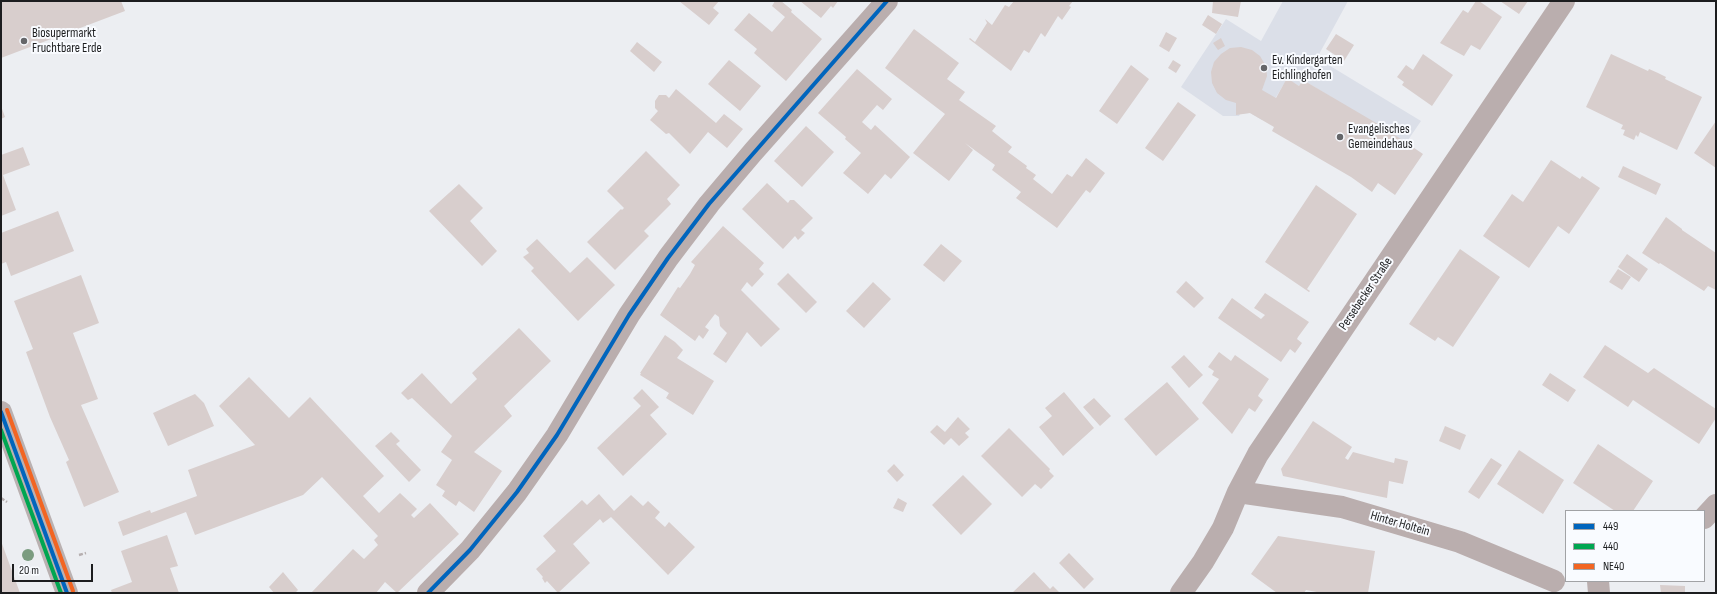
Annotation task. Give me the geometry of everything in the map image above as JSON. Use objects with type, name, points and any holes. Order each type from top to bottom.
[{"type":"main road","points":[[1,412],[67,593]]},
{"type":"street","points":[[428,593],[470,550],[517,492],[557,435],[629,315],[668,258],[709,204],[753,152],[887,1]]},
{"type":"street","name":"Persebecker Straße","points":[[1181,593],[1203,562],[1223,528],[1238,492],[1258,454],[1564,1]]},
{"type":"street","name":"Hinter Holtein","points":[[1238,492],[1342,507],[1460,542],[1557,581]]},
{"type":"street","points":[[1705,517],[1716,505]]},
{"type":"street","points":[[1598,582],[1600,593]]},
{"type":"shaded area","name":"Ev. Kindergarten Eichlinghofen","points":[[1283,1],[1348,1],[1317,58],[1421,121],[1406,143],[1303,80],[1299,86],[1287,79],[1262,120],[1250,113],[1240,114],[1239,116],[1223,116],[1181,87],[1226,19],[1261,41]]},
{"type":"building","name":"Biosupermarkt Fruchtbare Erde","points":[[1,1],[121,1],[125,11],[1,58]]},
{"type":"building","points":[[679,1],[719,1],[713,8],[719,13],[709,25]]},
{"type":"building","points":[[775,1],[781,1],[792,10],[791,12],[822,39],[786,81],[754,53],[757,49],[734,30],[749,13],[772,32],[785,17],[772,6]]},
{"type":"building","points":[[800,1],[838,1],[833,8],[831,6],[821,18]]},
{"type":"building","points":[[1014,1],[1073,1],[1069,6],[1071,7],[1062,20],[1058,16],[1045,37],[1041,33],[1029,53],[1024,50],[1011,71],[969,39],[970,38],[975,42],[987,23],[985,19],[992,25],[1005,5],[1009,7]]},
{"type":"building","points":[[1213,1],[1241,1],[1238,17],[1212,13]]},
{"type":"building","points":[[1476,1],[1479,1],[1502,17],[1480,50],[1471,45],[1464,56],[1440,43],[1463,10],[1468,13]]},
{"type":"building","points":[[1500,1],[1528,1],[1519,14]]},
{"type":"building","points":[[1208,15],[1222,24],[1216,34],[1202,25]]},
{"type":"building","points":[[914,29],[959,63],[947,79],[965,92],[959,100],[996,126],[992,131],[1012,147],[1008,152],[1027,166],[1026,168],[1036,175],[1033,179],[1052,194],[1067,174],[1072,177],[1086,158],[1105,173],[1090,193],[1086,190],[1057,228],[1016,198],[1021,192],[992,170],[995,165],[965,143],[973,150],[949,181],[913,153],[945,114],[885,68]]},
{"type":"building","points":[[1166,32],[1177,38],[1169,52],[1159,46]]},
{"type":"building","points":[[1336,34],[1354,45],[1344,61],[1326,49]]},
{"type":"building","points":[[1221,38],[1225,46],[1218,50],[1213,43]]},
{"type":"building","points":[[637,42],[662,62],[654,72],[630,51]]},
{"type":"building","name":"Evangelisches Gemeindehaus","points":[[1241,47],[1252,50],[1260,56],[1266,66],[1267,76],[1262,90],[1276,98],[1287,78],[1299,86],[1303,80],[1383,127],[1423,154],[1395,195],[1378,183],[1372,192],[1351,177],[1272,131],[1274,127],[1250,113],[1236,115],[1236,103],[1226,100],[1217,93],[1212,83],[1211,72],[1214,62],[1221,54],[1230,48]]},
{"type":"building","points":[[1423,54],[1453,75],[1432,106],[1402,85],[1404,82],[1397,77],[1406,65],[1413,70]]},
{"type":"building","points":[[1611,54],[1648,71],[1649,69],[1658,73],[1666,77],[1665,79],[1702,97],[1677,150],[1640,132],[1638,137],[1636,135],[1634,140],[1623,135],[1625,130],[1621,129],[1623,125],[1586,107]]},
{"type":"building","points":[[729,60],[761,86],[740,111],[708,84]]},
{"type":"building","points":[[1173,60],[1181,65],[1176,73],[1168,68]]},
{"type":"building","points":[[1131,65],[1149,79],[1117,124],[1099,111]]},
{"type":"building","points":[[857,69],[892,99],[883,110],[877,105],[862,122],[871,130],[875,125],[910,157],[891,179],[885,174],[868,194],[843,173],[861,153],[845,139],[846,137],[818,113]]},
{"type":"building","points":[[676,89],[716,123],[724,114],[743,129],[727,148],[708,132],[690,154],[669,133],[666,134],[650,120],[658,111],[655,108],[655,101],[659,95],[666,95],[669,98]]},
{"type":"building","points":[[1178,102],[1196,115],[1163,161],[1145,148]]},
{"type":"building","points":[[1,106],[5,117],[1,119]]},
{"type":"building","points":[[1716,121],[1716,168],[1694,153]]},
{"type":"building","points":[[806,126],[834,152],[802,187],[774,161]]},
{"type":"building","points":[[23,147],[30,165],[3,175],[16,210],[1,216],[1,155]]},
{"type":"building","points":[[646,151],[680,185],[667,199],[671,204],[644,231],[649,236],[615,270],[587,242],[621,209],[622,210],[624,208],[607,191]]},
{"type":"building","points":[[1551,160],[1580,179],[1582,176],[1600,188],[1569,234],[1558,226],[1529,268],[1483,236],[1512,194],[1523,202]]},
{"type":"building","points":[[1623,166],[1661,184],[1656,195],[1618,177]]},
{"type":"building","points":[[767,183],[788,203],[790,200],[794,200],[813,218],[801,230],[805,233],[798,240],[795,236],[783,249],[742,209]]},
{"type":"building","points":[[459,184],[483,208],[470,221],[497,251],[482,266],[429,211]]},
{"type":"building","points":[[1316,185],[1357,214],[1307,289],[1310,291],[1309,292],[1265,262]]},
{"type":"building","points":[[58,211],[74,251],[11,276],[6,262],[1,264],[1,233]]},
{"type":"building","points":[[1666,217],[1682,230],[1716,253],[1716,290],[1708,286],[1704,291],[1642,253]]},
{"type":"building","points":[[723,226],[764,263],[759,269],[764,274],[752,287],[747,282],[741,290],[780,329],[761,347],[747,332],[726,363],[713,354],[727,333],[720,326],[719,317],[715,314],[705,327],[709,330],[703,339],[699,335],[695,341],[660,315],[678,287],[680,288],[690,274],[695,265],[691,262]]},
{"type":"building","points":[[537,239],[570,273],[587,257],[615,285],[578,321],[531,271],[534,268],[523,257],[529,253],[526,249]]},
{"type":"building","points":[[941,244],[962,261],[944,282],[923,265]]},
{"type":"building","points":[[1460,249],[1500,277],[1453,347],[1438,337],[1435,341],[1409,324]]},
{"type":"building","points":[[1627,254],[1648,269],[1639,282],[1618,267]]},
{"type":"building","points":[[1618,269],[1631,277],[1622,290],[1609,282]]},
{"type":"building","points":[[788,273],[817,302],[806,313],[777,284]]},
{"type":"building","points":[[81,275],[99,323],[73,333],[98,399],[81,405],[119,492],[84,507],[66,462],[69,460],[50,417],[26,352],[33,349],[14,301]]},
{"type":"building","points":[[1186,281],[1204,298],[1194,308],[1176,292]]},
{"type":"building","points":[[873,282],[891,299],[864,328],[846,311]]},
{"type":"building","points":[[1265,293],[1309,322],[1297,339],[1302,343],[1295,353],[1290,349],[1281,362],[1218,318],[1232,298],[1261,319],[1265,315],[1254,308]]},
{"type":"building","points":[[519,328],[551,361],[504,406],[512,416],[474,452],[502,471],[474,512],[459,501],[456,506],[442,496],[445,491],[436,485],[452,460],[441,452],[452,436],[412,398],[408,400],[401,393],[422,373],[451,404],[477,379],[472,373]]},
{"type":"building","points":[[665,335],[683,350],[677,358],[714,381],[693,415],[666,398],[669,393],[640,375]]},
{"type":"building","points":[[1605,345],[1648,373],[1654,368],[1716,409],[1716,418],[1699,444],[1633,400],[1628,407],[1583,377]]},
{"type":"building","points":[[1219,352],[1231,361],[1235,355],[1269,379],[1258,396],[1263,400],[1255,412],[1249,408],[1232,434],[1202,403],[1219,379],[1212,375],[1214,371],[1208,367]]},
{"type":"building","points":[[1184,355],[1203,375],[1189,388],[1171,367]]},
{"type":"building","points":[[1550,373],[1576,390],[1568,402],[1542,385]]},
{"type":"building","points":[[249,377],[289,418],[310,397],[384,476],[363,496],[379,513],[400,493],[417,509],[411,515],[414,518],[430,503],[459,534],[397,593],[385,582],[376,593],[311,593],[353,549],[364,559],[378,545],[374,540],[378,536],[322,477],[303,495],[195,535],[186,512],[123,536],[118,522],[150,510],[151,513],[197,496],[188,470],[255,445],[219,406]]},
{"type":"building","points":[[1167,382],[1199,419],[1156,456],[1124,419]]},
{"type":"building","points":[[642,389],[659,407],[650,415],[667,434],[623,476],[597,448],[641,406],[633,398]]},
{"type":"building","points":[[1064,392],[1094,428],[1063,456],[1039,427],[1052,416],[1045,408]]},
{"type":"building","points":[[195,394],[204,403],[214,426],[168,446],[153,413]]},
{"type":"building","points":[[1094,398],[1111,416],[1100,426],[1083,407]]},
{"type":"building","points":[[958,417],[970,429],[965,433],[969,437],[959,446],[951,438],[944,445],[930,432],[937,425],[945,432]]},
{"type":"building","points":[[1313,421],[1352,447],[1345,458],[1348,460],[1353,452],[1394,463],[1395,458],[1408,461],[1403,484],[1389,481],[1387,498],[1283,476],[1281,469]]},
{"type":"building","points":[[1445,426],[1466,435],[1460,450],[1439,441]]},
{"type":"building","points":[[1009,428],[1050,469],[1049,471],[1054,476],[1041,489],[1035,484],[1022,497],[981,456]]},
{"type":"building","points":[[391,432],[400,441],[396,444],[421,470],[409,482],[375,446]]},
{"type":"building","points":[[1598,444],[1653,481],[1634,510],[1614,510],[1573,483]]},
{"type":"building","points":[[1519,450],[1564,480],[1543,514],[1497,484]]},
{"type":"building","points":[[1491,458],[1502,465],[1479,499],[1468,492]]},
{"type":"building","points":[[894,464],[904,475],[897,482],[887,471]]},
{"type":"building","points":[[963,475],[992,504],[961,535],[932,505]]},
{"type":"building","points":[[599,494],[614,511],[631,495],[643,506],[648,501],[660,512],[655,518],[665,527],[669,522],[695,547],[668,575],[611,517],[603,523],[600,519],[573,544],[590,563],[558,593],[547,581],[545,583],[542,578],[543,577],[536,569],[556,551],[543,536],[582,500],[587,505]]},
{"type":"building","points":[[898,498],[907,503],[903,512],[893,508]]},
{"type":"building","points":[[167,535],[178,566],[170,568],[179,593],[112,593],[111,590],[132,582],[121,551]]},
{"type":"building","points":[[1278,536],[1375,551],[1368,593],[1322,593],[1306,590],[1304,593],[1277,593],[1251,574]]},
{"type":"building","points":[[1,541],[20,593],[1,593]]},
{"type":"building","points":[[1069,553],[1094,579],[1084,589],[1059,563]]},
{"type":"building","points":[[283,572],[298,590],[295,593],[274,593],[269,587]]},
{"type":"building","points":[[1034,572],[1050,589],[1053,586],[1060,593],[1012,593]]},
{"type":"building","points":[[1660,585],[1685,586],[1685,593],[1661,593]]},
{"type":"transit line","name":"449","points":[[428,593],[470,550],[517,492],[557,435],[629,315],[668,258],[709,204],[887,1]]},
{"type":"transit line","name":"NE40","points":[[7,410],[73,591]]},
{"type":"transit line","name":"449","points":[[1,412],[67,593]]},
{"type":"transit line","name":"440","points":[[1,430],[61,593]]},
{"type":"place","name":"Biosupermarkt Fruchtbare Erde","points":[[24,41]]},
{"type":"place","name":"Ev. Kindergarten Eichlinghofen","points":[[1264,68]]},
{"type":"place","name":"Evangelisches Gemeindehaus","points":[[1340,137]]}]
